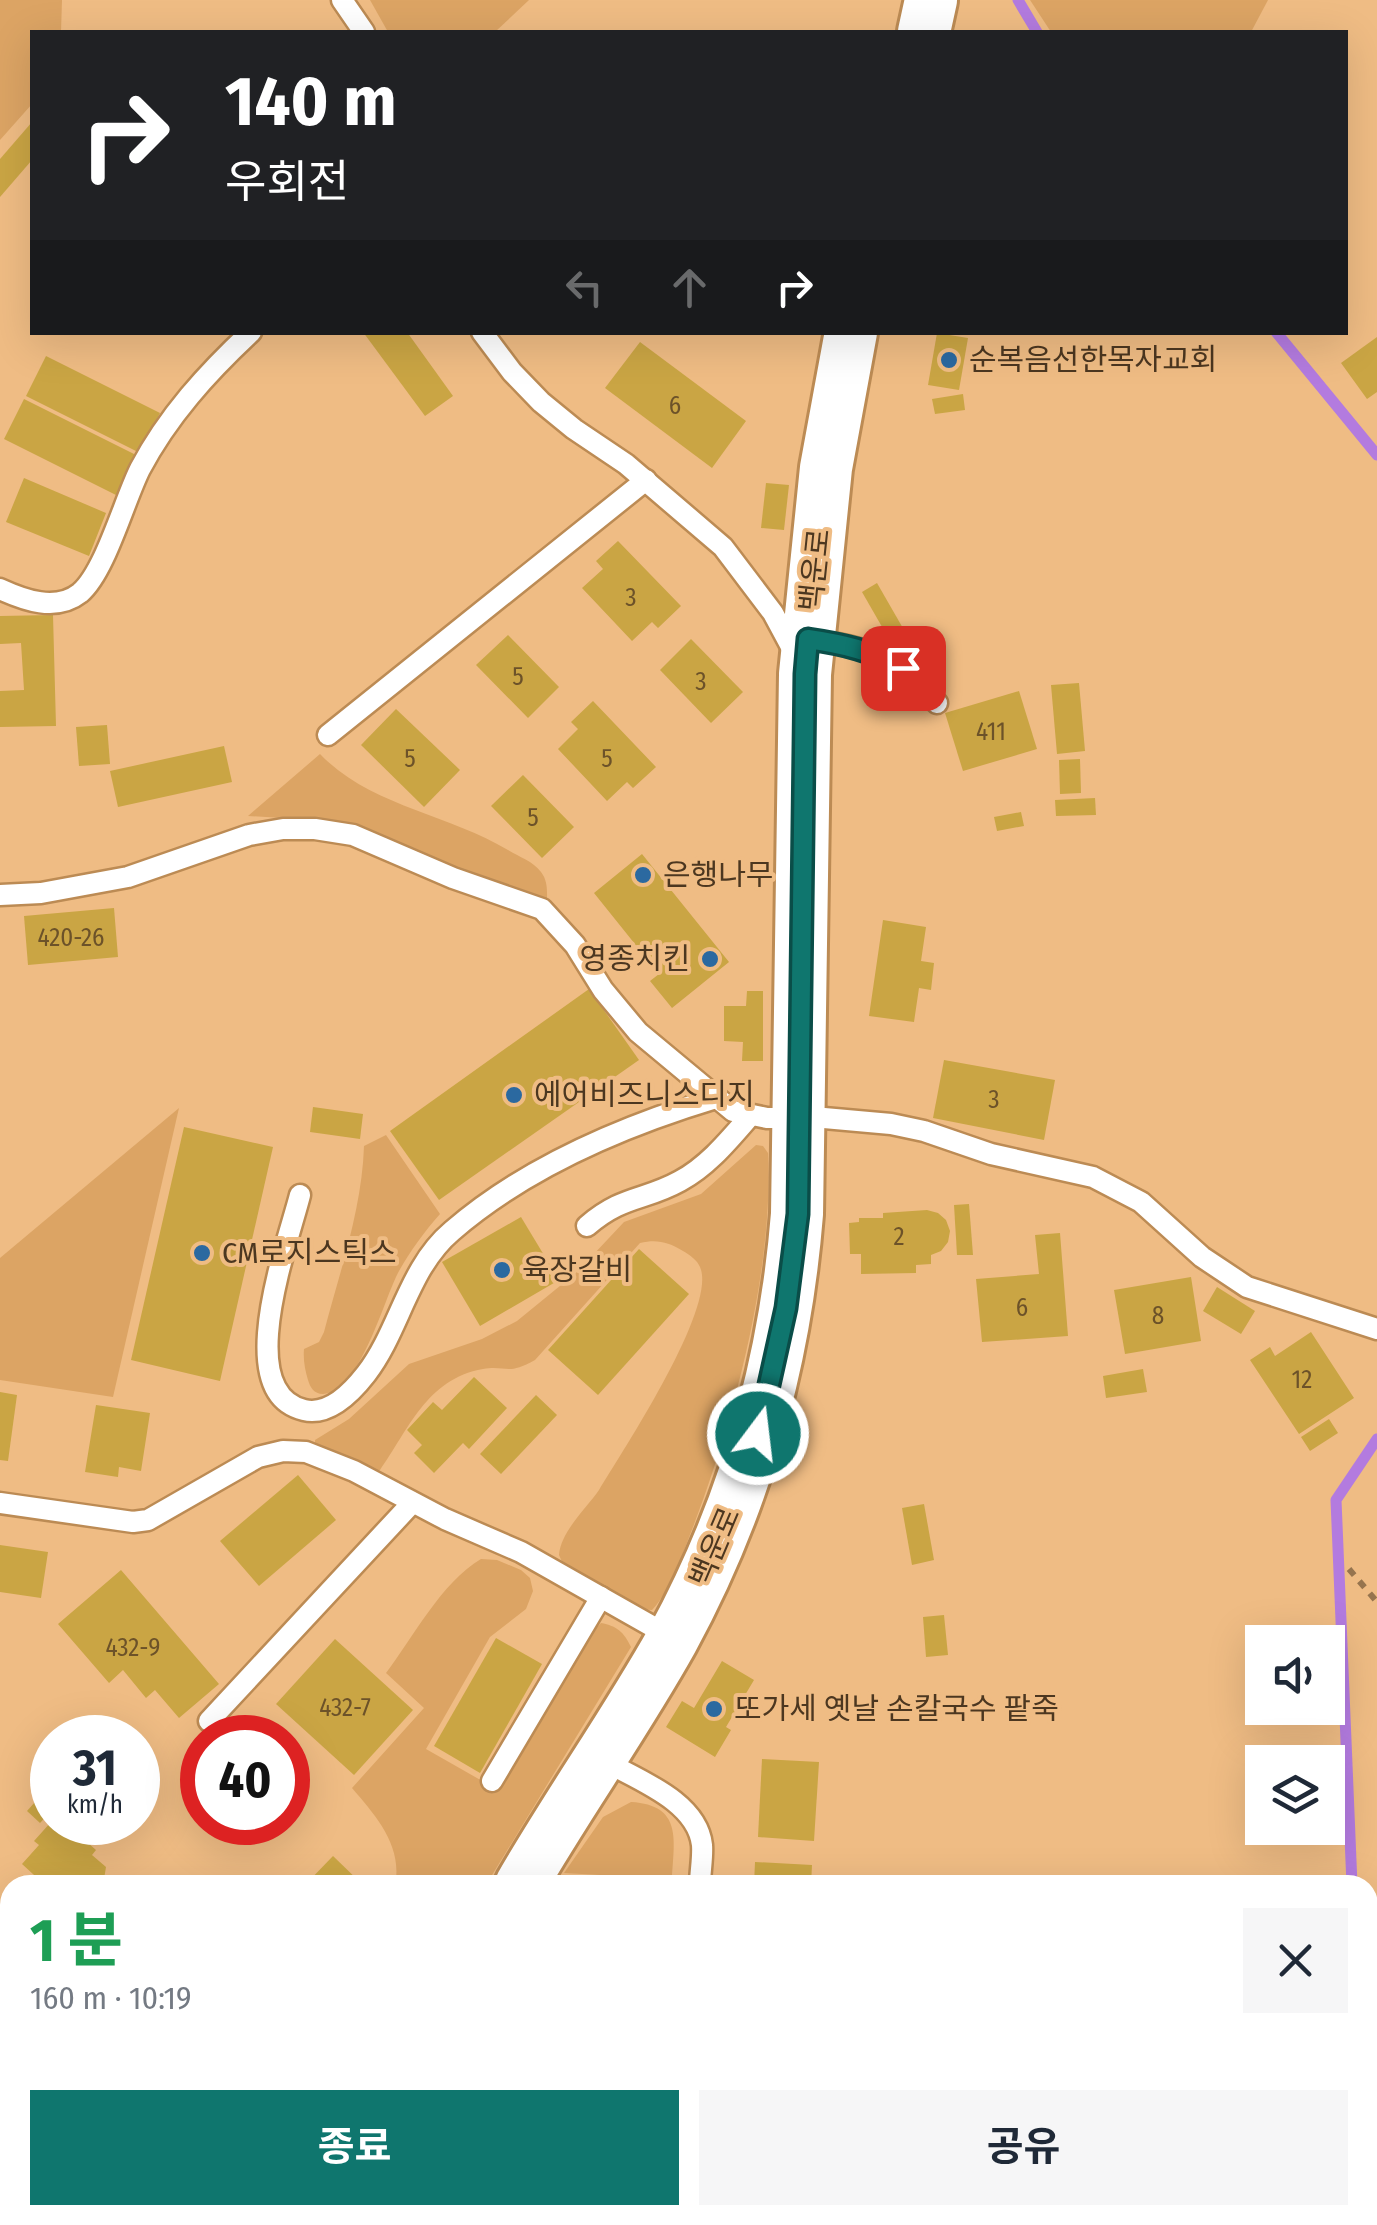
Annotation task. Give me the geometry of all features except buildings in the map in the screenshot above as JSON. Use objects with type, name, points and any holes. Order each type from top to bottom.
[{"type":"street","points":[[924,30],[932,0]]},
{"type":"street","name":"백운로","points":[[527,1875],[673,1638],[741,1487],[773,1375],[793,1269],[801,1117],[807,656],[826,468],[849,335]]},
{"type":"lane","points":[[342,0],[363,30]]},
{"type":"lane","points":[[0,589],[42,603],[57,603],[78,594],[96,572],[138,474],[169,422],[202,381],[248,335]]},
{"type":"lane","points":[[484,335],[541,402],[646,480],[724,546],[807,656],[850,646],[880,656],[903,668],[937,704]]},
{"type":"lane","points":[[328,735],[646,480]]},
{"type":"lane","points":[[0,896],[55,891],[128,877],[266,832],[315,829],[353,836],[542,910],[562,928],[603,990],[638,1032],[733,1110],[750,1116],[891,1124],[992,1154],[1093,1177],[1142,1202],[1202,1257],[1248,1287],[1377,1329]]},
{"type":"lane","points":[[300,1195],[265,1337],[266,1362],[270,1382],[284,1399],[296,1408],[312,1412],[350,1393],[369,1370],[411,1286],[449,1233],[534,1175],[611,1134],[716,1098]]},
{"type":"lane","points":[[587,1226],[609,1208],[676,1184],[699,1170],[750,1116]]},
{"type":"lane","points":[[0,1503],[133,1522],[148,1520],[258,1457],[283,1451],[306,1452],[522,1552],[673,1638]]},
{"type":"lane","points":[[215,1715],[412,1503]]},
{"type":"lane","points":[[492,1780],[601,1596]]},
{"type":"lane","points":[[600,1758],[686,1810],[702,1844],[700,1875]]},
{"type":"path","points":[[1348,1569],[1377,1602]]},
{"type":"shaded area","points":[[0,0],[62,0],[61,30],[30,30],[30,106],[0,140]]},
{"type":"shaded area","points":[[370,0],[529,0],[497,30],[387,30]]},
{"type":"shaded area","points":[[1030,0],[1268,0],[1252,30],[1050,30]]},
{"type":"shaded area","points":[[320,754],[362,786],[485,838],[530,862],[545,879],[547,902],[299,819],[248,816]]},
{"type":"shaded area","points":[[179,1108],[113,1397],[0,1380],[0,1258]]},
{"type":"shaded area","points":[[386,1135],[440,1214],[399,1271],[360,1361],[337,1389],[320,1394],[309,1383],[304,1349],[319,1342],[324,1332],[355,1216],[364,1146]]},
{"type":"shaded area","points":[[756,1145],[763,1146],[768,1153],[768,1198],[765,1245],[748,1343],[708,1485],[676,1571],[652,1610],[639,1609],[563,1564],[559,1555],[569,1529],[599,1490],[646,1413],[695,1313],[702,1287],[700,1267],[678,1248],[657,1241],[640,1243],[535,1360],[513,1369],[483,1369],[447,1384],[421,1409],[380,1470],[374,1471],[315,1443],[349,1419],[409,1364],[482,1339],[517,1321],[577,1272],[624,1222],[701,1194]]},
{"type":"shaded area","points":[[481,1559],[497,1560],[521,1570],[530,1578],[533,1591],[526,1609],[490,1637],[426,1749],[498,1790],[594,1630],[601,1623],[611,1626],[623,1634],[631,1647],[492,1875],[396,1875],[395,1857],[386,1832],[352,1788],[424,1708],[386,1673],[441,1596]]},
{"type":"shaded area","points":[[631,1802],[660,1810],[672,1827],[672,1875],[564,1873],[603,1817]]},
{"type":"waterway","points":[[1018,0],[1036,30]]},
{"type":"waterway","points":[[1278,335],[1377,455]]},
{"type":"waterway","points":[[1352,1875],[1336,1500],[1377,1439]]},
{"type":"place","name":"순복음선한목자교회","points":[[949,360]]},
{"type":"place","name":"은행나무","points":[[643,875]]},
{"type":"place","name":"영종치킨","points":[[710,959]]},
{"type":"place","name":"에어비즈니스디지","points":[[514,1095]]},
{"type":"place","name":"CM로지스틱스","points":[[202,1253]]},
{"type":"place","name":"육장갈비","points":[[502,1270]]},
{"type":"place","name":"또가세 옛날 손칼국수 팥죽","points":[[714,1709]]},
{"type":"route","points":[[758,1434],[786,1308],[798,1214],[808,639],[850,646],[903,668]]}]
